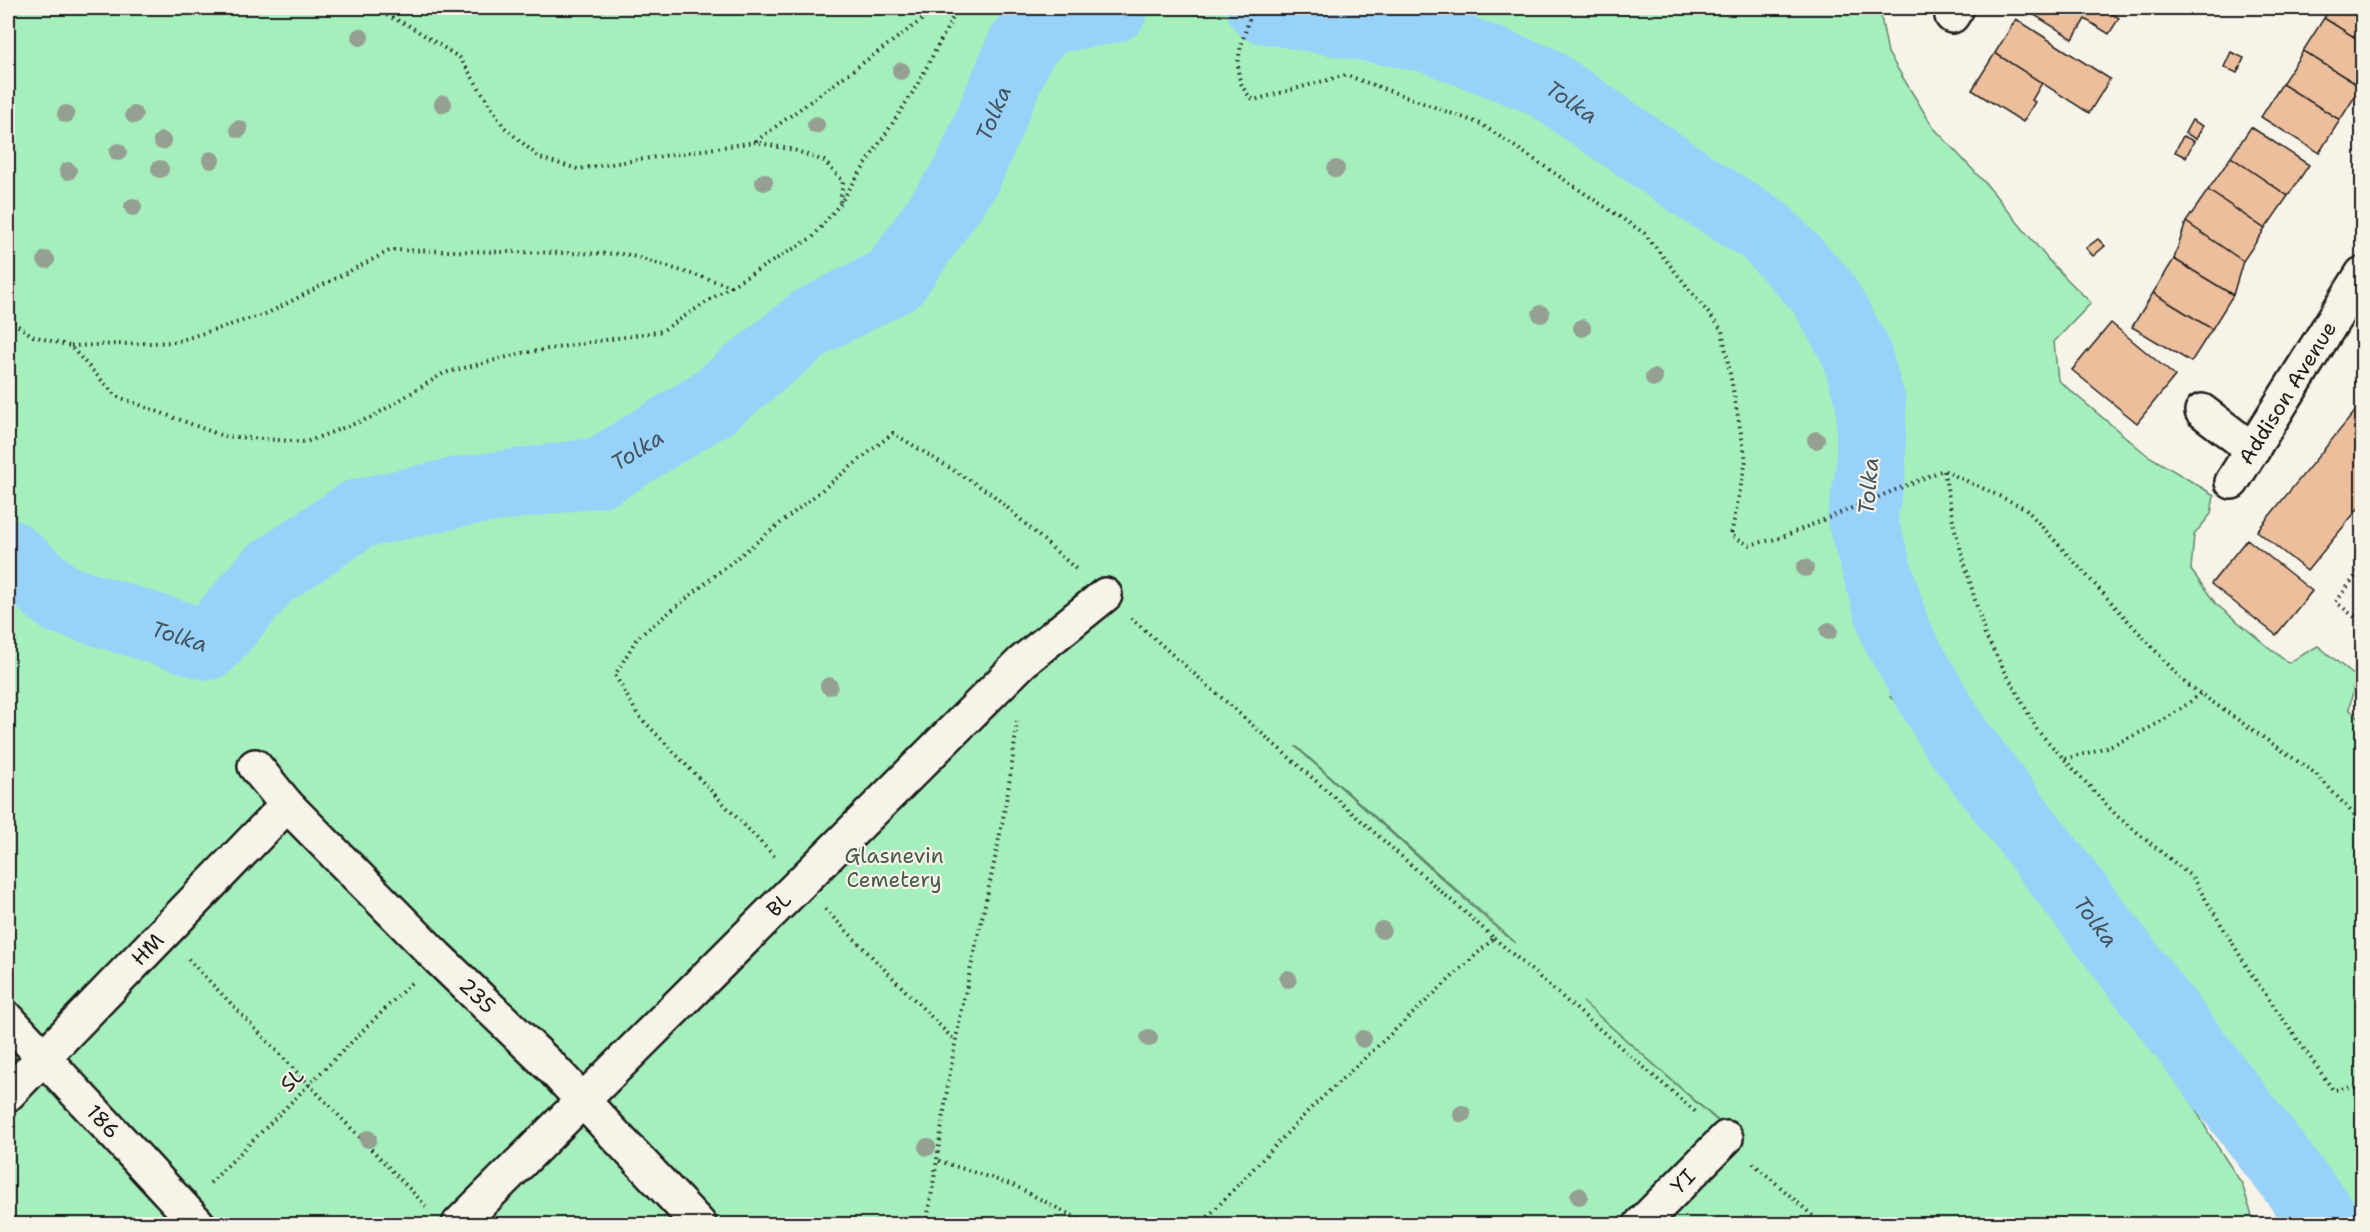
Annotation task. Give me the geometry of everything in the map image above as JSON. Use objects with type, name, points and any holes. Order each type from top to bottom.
[{"type":"street","name":"Addison Avenue","points":[[2232,482],[2362,274]]},
{"type":"street","points":[[2202,411],[2253,450]]},
{"type":"street","name":"BL","points":[[459,1224],[799,882],[1022,662],[1105,595]]},
{"type":"street","name":"235","points":[[255,766],[287,805],[437,957],[551,1067],[580,1101],[699,1224]]},
{"type":"street","name":"HM","points":[[8,1094],[165,934],[287,805]]},
{"type":"street","name":"186","points":[[8,1019],[191,1217]]},
{"type":"street","name":"YI","points":[[1641,1224],[1726,1138]]},
{"type":"path","points":[[370,8],[408,25],[460,58],[504,127],[540,159],[578,169],[755,142],[824,160],[843,180],[840,205]]},
{"type":"path","points":[[755,142],[938,8]]},
{"type":"path","points":[[70,346],[116,396],[223,436],[306,442],[372,417],[444,373],[523,352],[662,331],[813,237],[840,205],[909,99],[958,8]]},
{"type":"path","points":[[1253,8],[1236,66],[1243,92],[1254,100],[1346,75],[1481,124],[1644,233],[1722,330],[1746,460],[1731,535],[1749,545],[1780,538],[1943,470],[2025,508],[2185,683],[2316,774],[2362,823]]},
{"type":"path","points":[[8,319],[33,336],[70,346],[175,342],[268,314],[391,250],[626,254],[731,286]]},
{"type":"path","points":[[955,1041],[638,715],[615,675],[637,638],[893,434],[992,494],[1494,938],[1822,1224]]},
{"type":"path","points":[[1943,470],[1954,526],[1985,635],[2038,731],[2117,816],[2192,876],[2252,975],[2333,1090],[2362,1086]]},
{"type":"path","points":[[2362,567],[2336,602],[2362,623]]},
{"type":"path","points":[[926,1224],[939,1161],[955,1041],[990,887],[1015,736],[1022,662]]},
{"type":"path","points":[[2064,759],[2106,749],[2182,709],[2200,694]]},
{"type":"path","points":[[165,934],[428,1208]]},
{"type":"path","points":[[1202,1224],[1310,1109],[1494,938]]},
{"type":"path","name":"SL","points":[[191,1217],[309,1083],[437,957]]},
{"type":"path","points":[[939,1161],[1013,1185],[1088,1224]]},
{"type":"green space","name":"Glasnevin Cemetery","points":[[8,8],[1875,8],[1880,12],[1888,53],[1933,127],[1987,185],[2051,263],[2091,303],[2054,342],[2058,380],[2147,455],[2214,495],[2211,514],[2194,535],[2191,570],[2216,604],[2288,663],[2318,646],[2356,677],[2349,709],[2362,720],[2362,1224],[2336,1224],[2309,1193],[2029,827],[1922,676],[1890,697],[1901,705],[2090,945],[2131,993],[2210,1135],[2242,1184],[2252,1216],[2265,1224],[8,1224]],"holes":[[[1297,747],[1516,943],[1501,932]],[[1583,1002],[1732,1133],[1731,1133]]]},
{"type":"building","points":[[2023,8],[2103,8],[2119,18],[2109,34],[2085,19],[2073,39]]},
{"type":"building","points":[[2331,8],[2362,8],[2362,42],[2324,18]]},
{"type":"building","points":[[2324,18],[2362,42],[2361,87],[2303,51]]},
{"type":"building","points":[[2016,19],[2110,79],[2089,113],[1995,53]]},
{"type":"building","points":[[2303,51],[2361,87],[2340,120],[2282,84]]},
{"type":"building","points":[[2231,52],[2244,58],[2237,73],[2224,67]]},
{"type":"building","points":[[1995,53],[2042,83],[2032,100],[2035,102],[2023,122],[1972,90]]},
{"type":"building","points":[[2282,84],[2340,120],[2319,153],[2261,117]]},
{"type":"building","points":[[2192,120],[2203,126],[2196,139],[2185,133]]},
{"type":"building","points":[[2251,127],[2309,165],[2288,196],[2231,157]]},
{"type":"building","points":[[2183,136],[2194,141],[2186,157],[2175,152]]},
{"type":"building","points":[[2231,157],[2288,196],[2265,229],[2208,190]]},
{"type":"building","points":[[2208,190],[2265,229],[2243,261],[2186,222]]},
{"type":"building","points":[[2186,222],[2243,261],[2233,295],[2174,259]]},
{"type":"building","points":[[2098,239],[2105,246],[2093,256],[2086,248]]},
{"type":"building","points":[[2174,259],[2233,295],[2212,329],[2153,293]]},
{"type":"building","points":[[2153,293],[2212,329],[2191,362],[2132,327]]},
{"type":"building","points":[[2111,323],[2175,376],[2137,423],[2072,370]]},
{"type":"building","points":[[2362,403],[2362,504],[2307,571],[2257,531]]},
{"type":"building","points":[[2247,539],[2312,591],[2276,635],[2211,584]]},
{"type":"waterway","name":"Tolka","points":[[8,554],[60,599],[208,645],[269,574],[358,514],[459,492],[601,472],[711,404],[812,322],[895,279],[967,175],[1021,47],[1046,20],[1113,8]]},
{"type":"waterway","name":"Tolka","points":[[1262,8],[1431,38],[1542,81],[1706,194],[1764,230],[1822,291],[1855,350],[1871,403],[1871,469],[1862,519],[1896,634],[1953,734],[2327,1224]]}]
